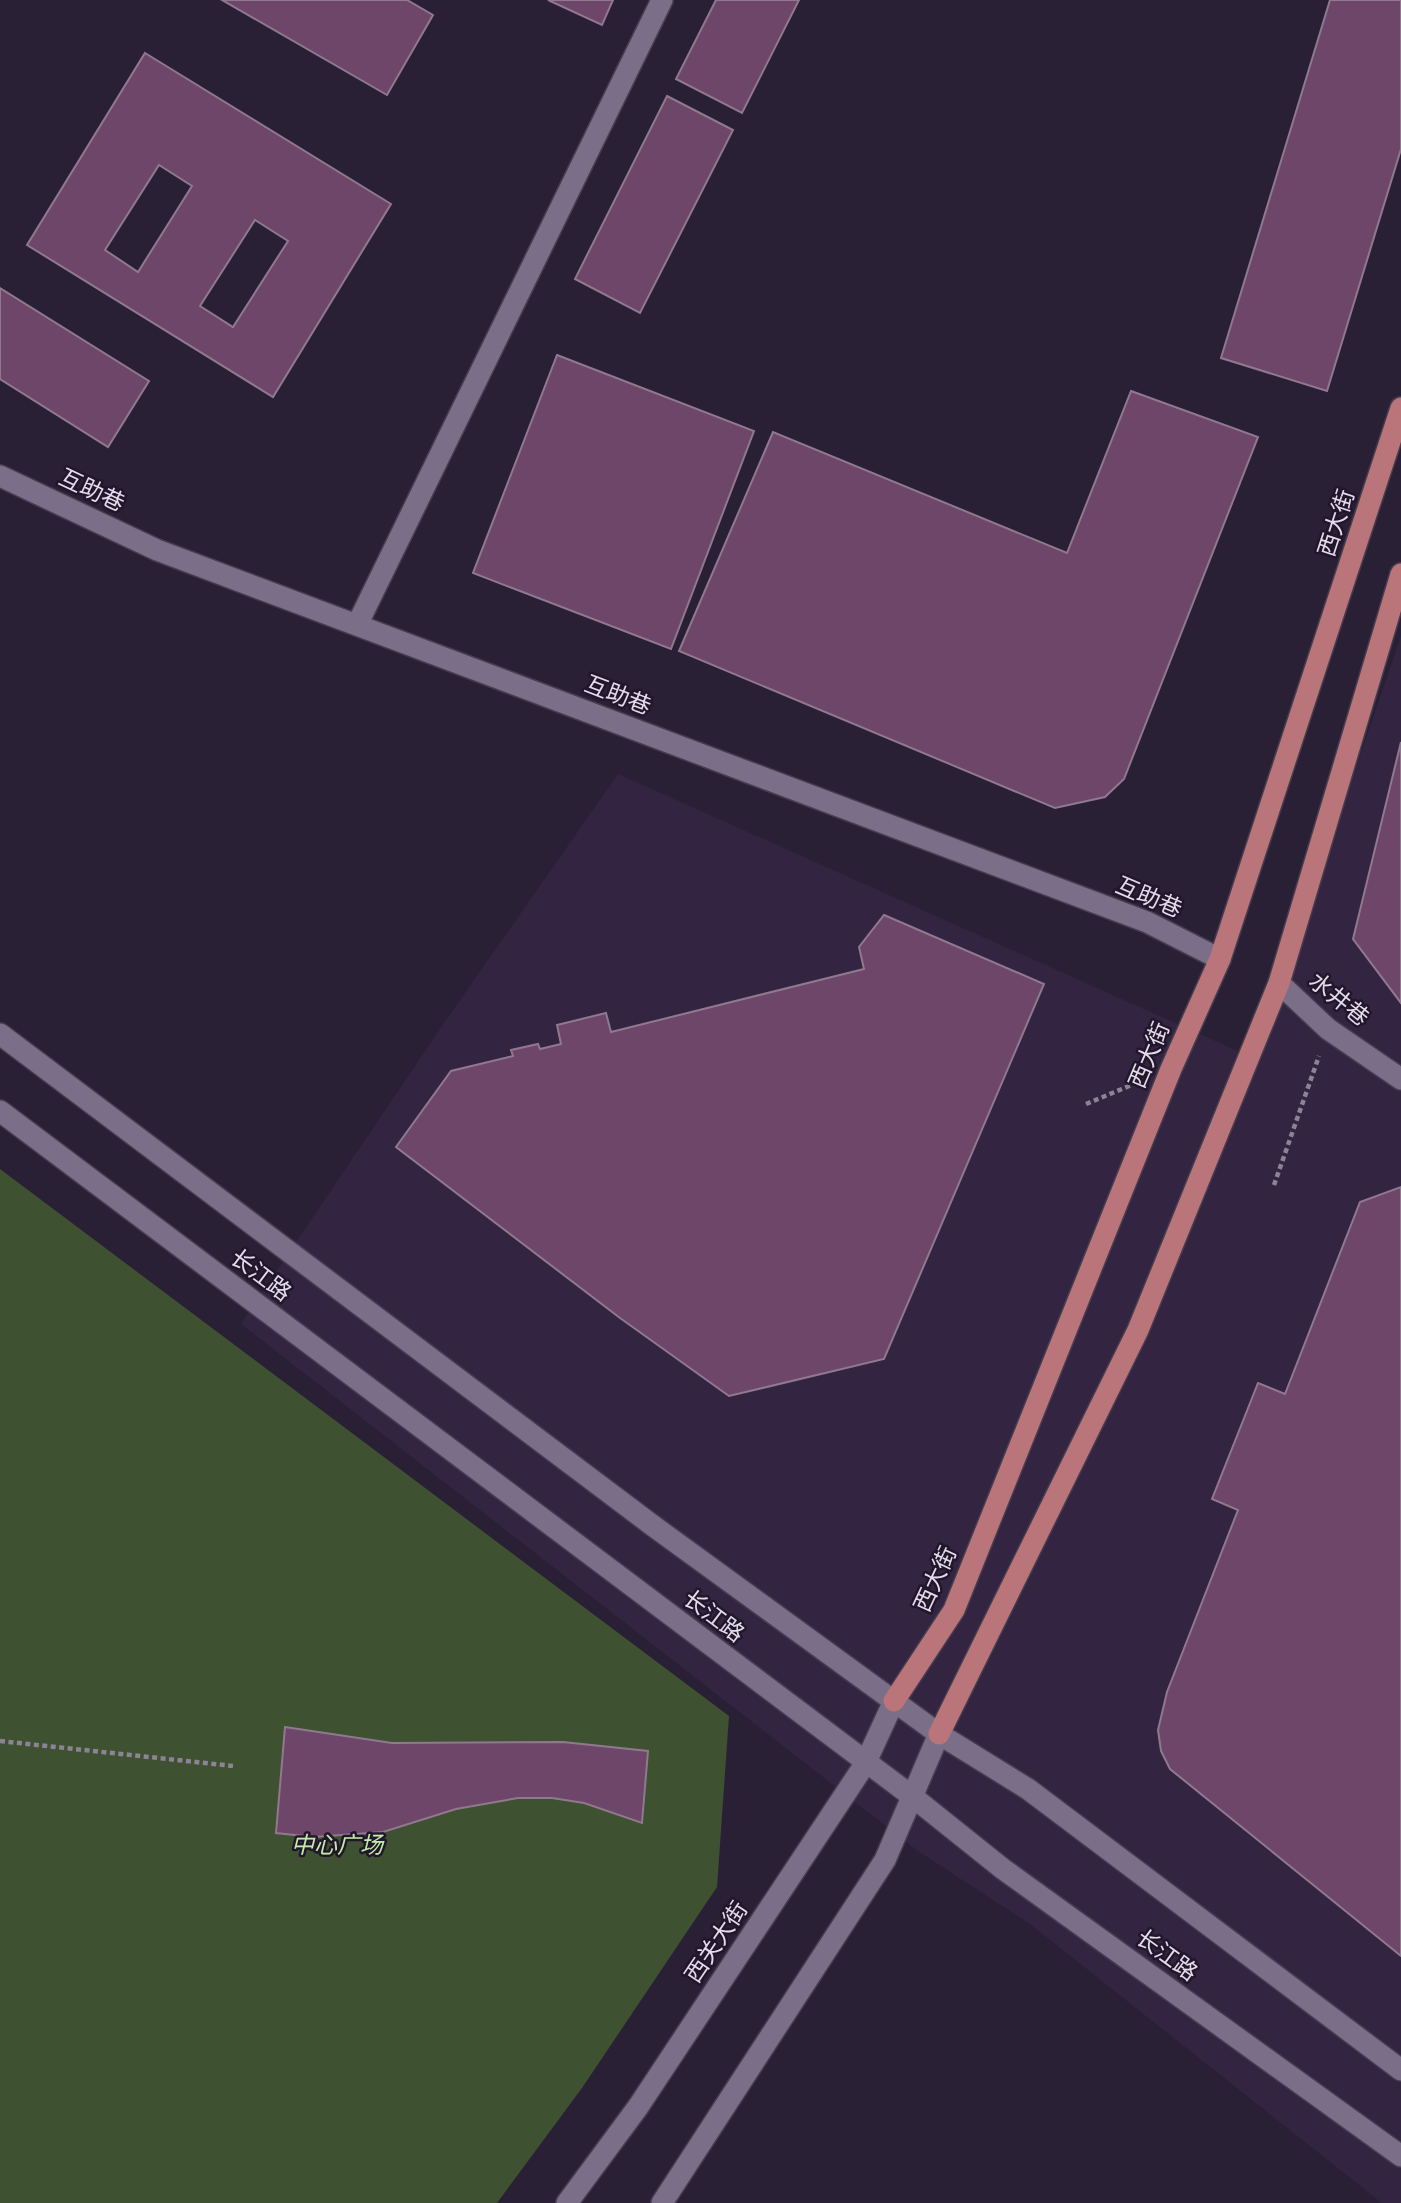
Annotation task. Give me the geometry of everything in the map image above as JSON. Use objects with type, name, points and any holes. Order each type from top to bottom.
[{"type":"main road","points":[[357,625],[662,0]]},
{"type":"main road","name":"西大街","points":[[894,1701],[954,1609],[1171,1069],[1220,959],[1401,408]]},
{"type":"main road","name":"互助巷","points":[[0,476],[157,550],[1147,922],[1220,959]]},
{"type":"main road","points":[[662,2203],[885,1860],[939,1734],[1138,1330],[1279,984],[1401,574]]},
{"type":"main road","name":"水井巷","points":[[1279,984],[1328,1029],[1401,1079]]},
{"type":"main road","name":"长江路","points":[[0,1034],[641,1517],[939,1734],[1028,1789],[1401,2070]]},
{"type":"main road","name":"长江路","points":[[0,1111],[912,1797],[1003,1869],[1401,2156]]},
{"type":"main road","name":"西关大街","points":[[567,2203],[638,2107],[866,1764],[894,1701]]},
{"type":"path","points":[[1274,1185],[1328,1029]]},
{"type":"path","points":[[1086,1104],[1171,1069]]},
{"type":"path","points":[[0,1741],[233,1766]]},
{"type":"shaded area","points":[[1401,636],[1401,2203],[1382,2203],[1030,1924],[918,1851],[241,1324],[444,1023],[618,774],[1249,1056],[1295,946]]},
{"type":"green space","name":"中心广场","points":[[0,1169],[729,1716],[717,1887],[582,2088],[497,2203],[0,2203]]},
{"type":"building","points":[[222,0],[407,0],[433,15],[387,95]]},
{"type":"building","points":[[548,0],[613,0],[602,25]]},
{"type":"building","points":[[716,0],[799,0],[742,113],[676,79]]},
{"type":"building","points":[[1330,0],[1401,0],[1401,149],[1327,391],[1221,358]]},
{"type":"building","points":[[145,53],[391,204],[273,397],[27,245]],"holes":[[[159,165],[192,186],[138,272],[105,250]],[[255,220],[288,241],[233,327],[200,306]]]},
{"type":"building","points":[[667,96],[733,130],[640,313],[575,279]]},
{"type":"building","points":[[0,288],[149,381],[108,447],[0,379]]},
{"type":"building","points":[[557,355],[754,431],[671,649],[473,573]]},
{"type":"building","points":[[1131,391],[1258,437],[1124,779],[1105,797],[1055,808],[679,651],[773,432],[1067,553]]},
{"type":"building","points":[[1401,742],[1401,1003],[1353,939]]},
{"type":"building","points":[[884,915],[1044,984],[884,1359],[729,1396],[620,1318],[396,1147],[451,1071],[513,1056],[511,1050],[538,1044],[540,1049],[561,1044],[557,1025],[606,1013],[611,1032],[864,969],[859,947]]},
{"type":"building","points":[[1401,1187],[1401,1956],[1170,1769],[1161,1751],[1158,1730],[1167,1692],[1238,1510],[1212,1499],[1258,1383],[1285,1394],[1360,1202]]},
{"type":"building","points":[[285,1727],[392,1743],[563,1742],[648,1751],[642,1823],[584,1803],[552,1798],[518,1798],[456,1809],[383,1832],[314,1837],[276,1833]]}]
